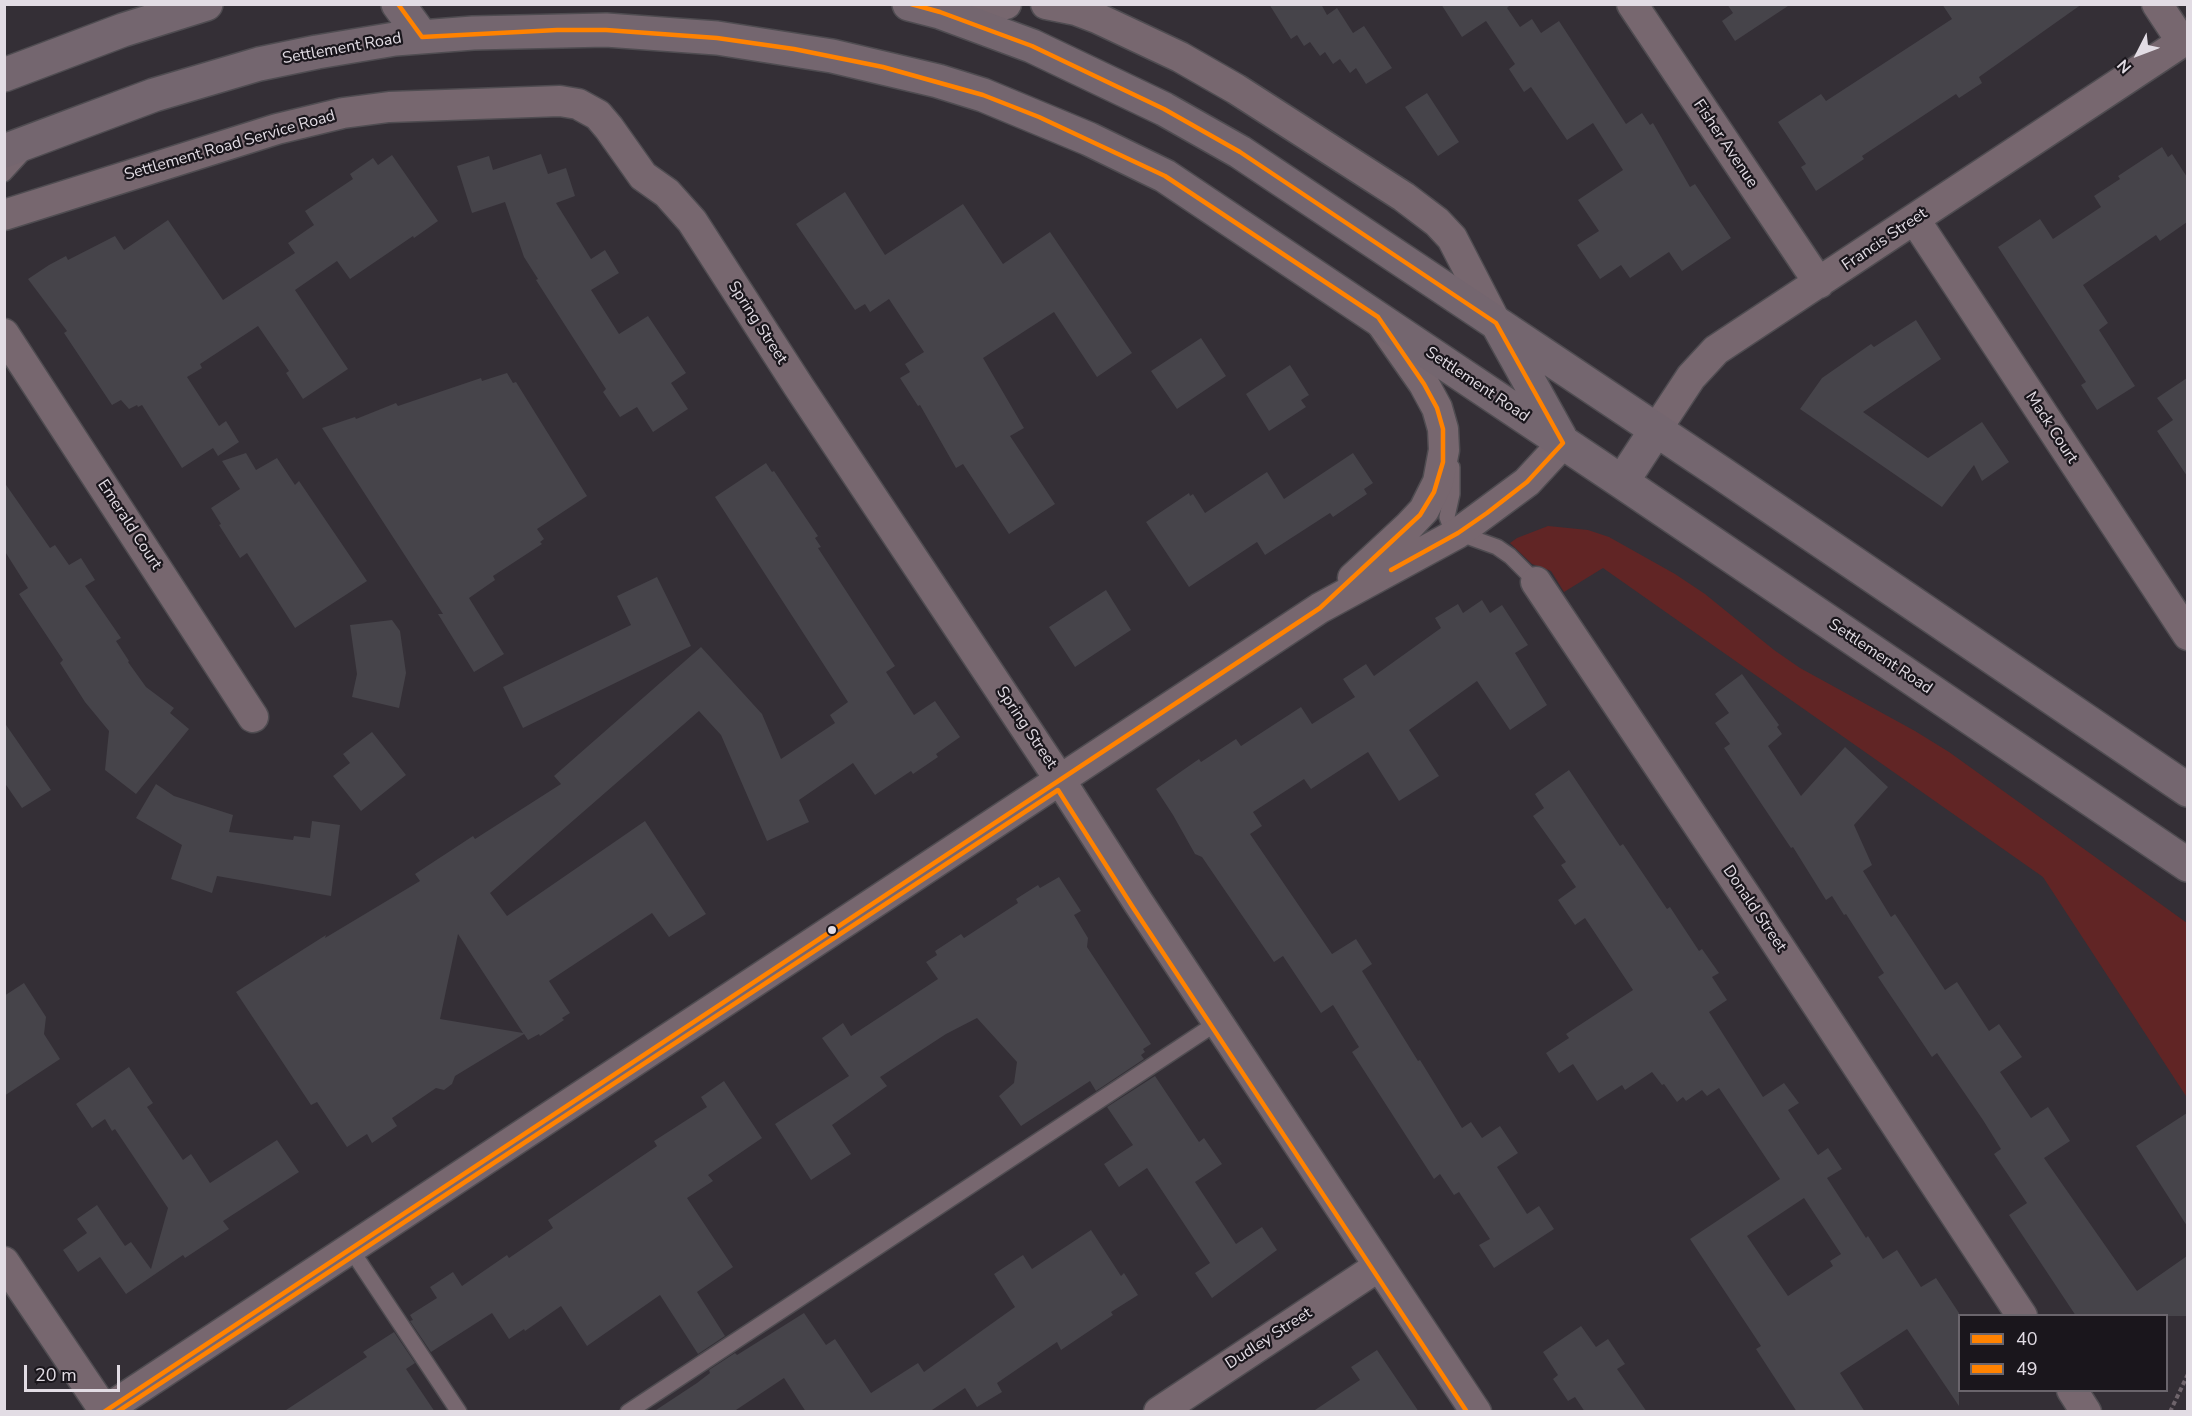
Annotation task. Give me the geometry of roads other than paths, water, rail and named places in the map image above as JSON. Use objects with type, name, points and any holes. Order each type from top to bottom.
[{"type":"highway","points":[[4,75],[123,30],[206,4]]},
{"type":"highway","points":[[398,4],[422,37]]},
{"type":"highway","points":[[420,4],[422,37]]},
{"type":"highway","points":[[909,4],[940,12],[1032,46],[1164,108],[1240,152],[1656,429],[2187,790]]},
{"type":"highway","name":"Settlement Road","points":[[4,151],[154,95],[237,70],[317,52],[422,37],[556,30],[664,33],[717,38],[803,51],[883,67],[983,95],[1039,117],[1166,176],[2187,865]]},
{"type":"highway","points":[[1496,323],[1563,443]]},
{"type":"highway","name":"Francis Street","points":[[1622,482],[1656,429]]},
{"type":"street","points":[[940,12],[1006,4]]},
{"type":"street","points":[[1046,4],[1076,10],[1097,18],[1180,57],[1236,88],[1404,198],[1437,222],[1452,238],[1496,323]]},
{"type":"street","name":"Fisher Avenue","points":[[1632,4],[1819,283]]},
{"type":"street","points":[[2157,4],[2185,40]]},
{"type":"street","name":"Francis Street","points":[[1656,429],[1691,377],[1716,350],[2185,40]]},
{"type":"street","name":"Settlement Road Service Road","points":[[4,216],[277,129],[343,113],[389,107],[560,101],[578,104],[598,115],[643,176]]},
{"type":"street","name":"Spring Street","points":[[643,176],[667,193],[692,221],[799,387],[1476,1412]]},
{"type":"street","name":"Mack Court","points":[[1915,220],[2187,635]]},
{"type":"street","points":[[1320,608],[1409,526],[1430,500],[1441,470],[1444,450],[1442,423],[1433,399],[1378,317]]},
{"type":"street","name":"Emerald Court","points":[[4,334],[253,717]]},
{"type":"street","points":[[4,1262],[104,1411],[1320,608],[1458,533],[1527,482],[1563,443]]},
{"type":"street","name":"Donald Street","points":[[1536,582],[1753,906],[2021,1314]]},
{"type":"street","name":"Dudley Street","points":[[1159,1412],[1379,1266]]},
{"type":"street","points":[[2073,1392],[2085,1412]]},
{"type":"lane","points":[[4,174],[37,138]]},
{"type":"lane","points":[[1433,399],[1443,421],[1449,443],[1452,494],[1447,517],[1450,526],[1458,533]]},
{"type":"lane","name":"Donald Street","points":[[1458,533],[1497,547],[1510,556],[1536,582]]},
{"type":"lane","points":[[628,1412],[1218,1022]]},
{"type":"lane","points":[[350,1248],[459,1412]]}]
